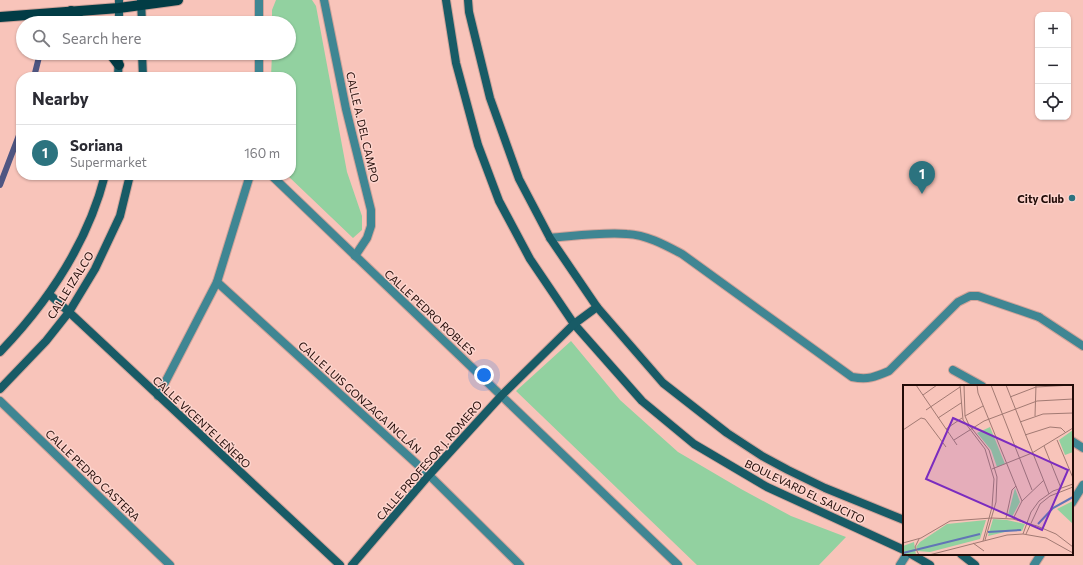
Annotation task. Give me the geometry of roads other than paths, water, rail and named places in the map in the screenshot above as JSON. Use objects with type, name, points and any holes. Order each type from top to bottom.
[{"type":"main road","points":[[17,16],[51,14],[119,4],[178,0]]},
{"type":"main road","points":[[71,11],[76,16]]},
{"type":"main road","points":[[0,17],[16,16]]},
{"type":"main road","points":[[115,60],[119,65]]},
{"type":"street","points":[[259,0],[259,16]]},
{"type":"street","name":"CALLE A. DEL CAMPO","points":[[324,0],[346,109],[370,210],[371,226],[367,238],[355,256]]},
{"type":"street","name":"BOULEVARD EL SAUCITO","points":[[446,0],[458,70],[478,145],[499,201],[530,259],[574,324],[642,401],[694,444],[767,487],[903,550]]},
{"type":"street","name":"BOULEVARD EL SAUCITO","points":[[468,0],[469,12],[490,98],[519,179],[550,238],[597,307],[663,383],[726,433],[762,456],[788,470],[825,488],[903,520]]},
{"type":"street","points":[[142,3],[142,16]]},
{"type":"street","points":[[119,4],[119,16]]},
{"type":"street","points":[[118,72],[119,60]]},
{"type":"street","points":[[142,60],[143,72]]},
{"type":"street","points":[[258,72],[259,60]]},
{"type":"street","name":"CALLE IZALCO","points":[[0,352],[16,335],[49,294],[78,246],[99,198],[104,180]]},
{"type":"street","name":"CALLE IZALCO","points":[[0,389],[46,341],[69,312],[95,269],[120,216],[129,180]]},
{"type":"street","points":[[158,396],[216,282],[248,180]]},
{"type":"street","name":"CALLE PEDRO ROBLES","points":[[276,180],[678,565]]},
{"type":"street","points":[[550,238],[592,234],[628,234],[662,243],[682,254],[852,377],[865,379],[876,377],[889,371],[958,302],[970,296],[978,296],[1039,317],[1083,346]]},
{"type":"street","name":"CALLE LUIS GONZAGA INCLÁN","points":[[216,282],[429,475],[520,565]]},
{"type":"street","name":"CALLE VICENTE LEÑERO","points":[[49,294],[340,565]]},
{"type":"street","name":"CALLE PROFESOR J. ROMERO","points":[[352,565],[429,475],[502,395],[574,324],[597,307]]},
{"type":"street","points":[[953,370],[980,385]]},
{"type":"street","name":"CALLE PEDRO CASTERA","points":[[0,401],[170,565]]},
{"type":"street","points":[[1073,442],[1083,448]]},
{"type":"street","points":[[1073,501],[1083,485]]},
{"type":"street","points":[[900,565],[906,555]]},
{"type":"street","points":[[913,555],[930,565]]},
{"type":"street","points":[[962,555],[974,565]]},
{"type":"street","points":[[1034,565],[1040,555]]},
{"type":"waterway","points":[[35,72],[38,60]]},
{"type":"waterway","points":[[0,185],[16,143]]},
{"type":"place","name":"Soriana","points":[[922,194]]},
{"type":"place","name":"City Club","points":[[1072,198]]}]
